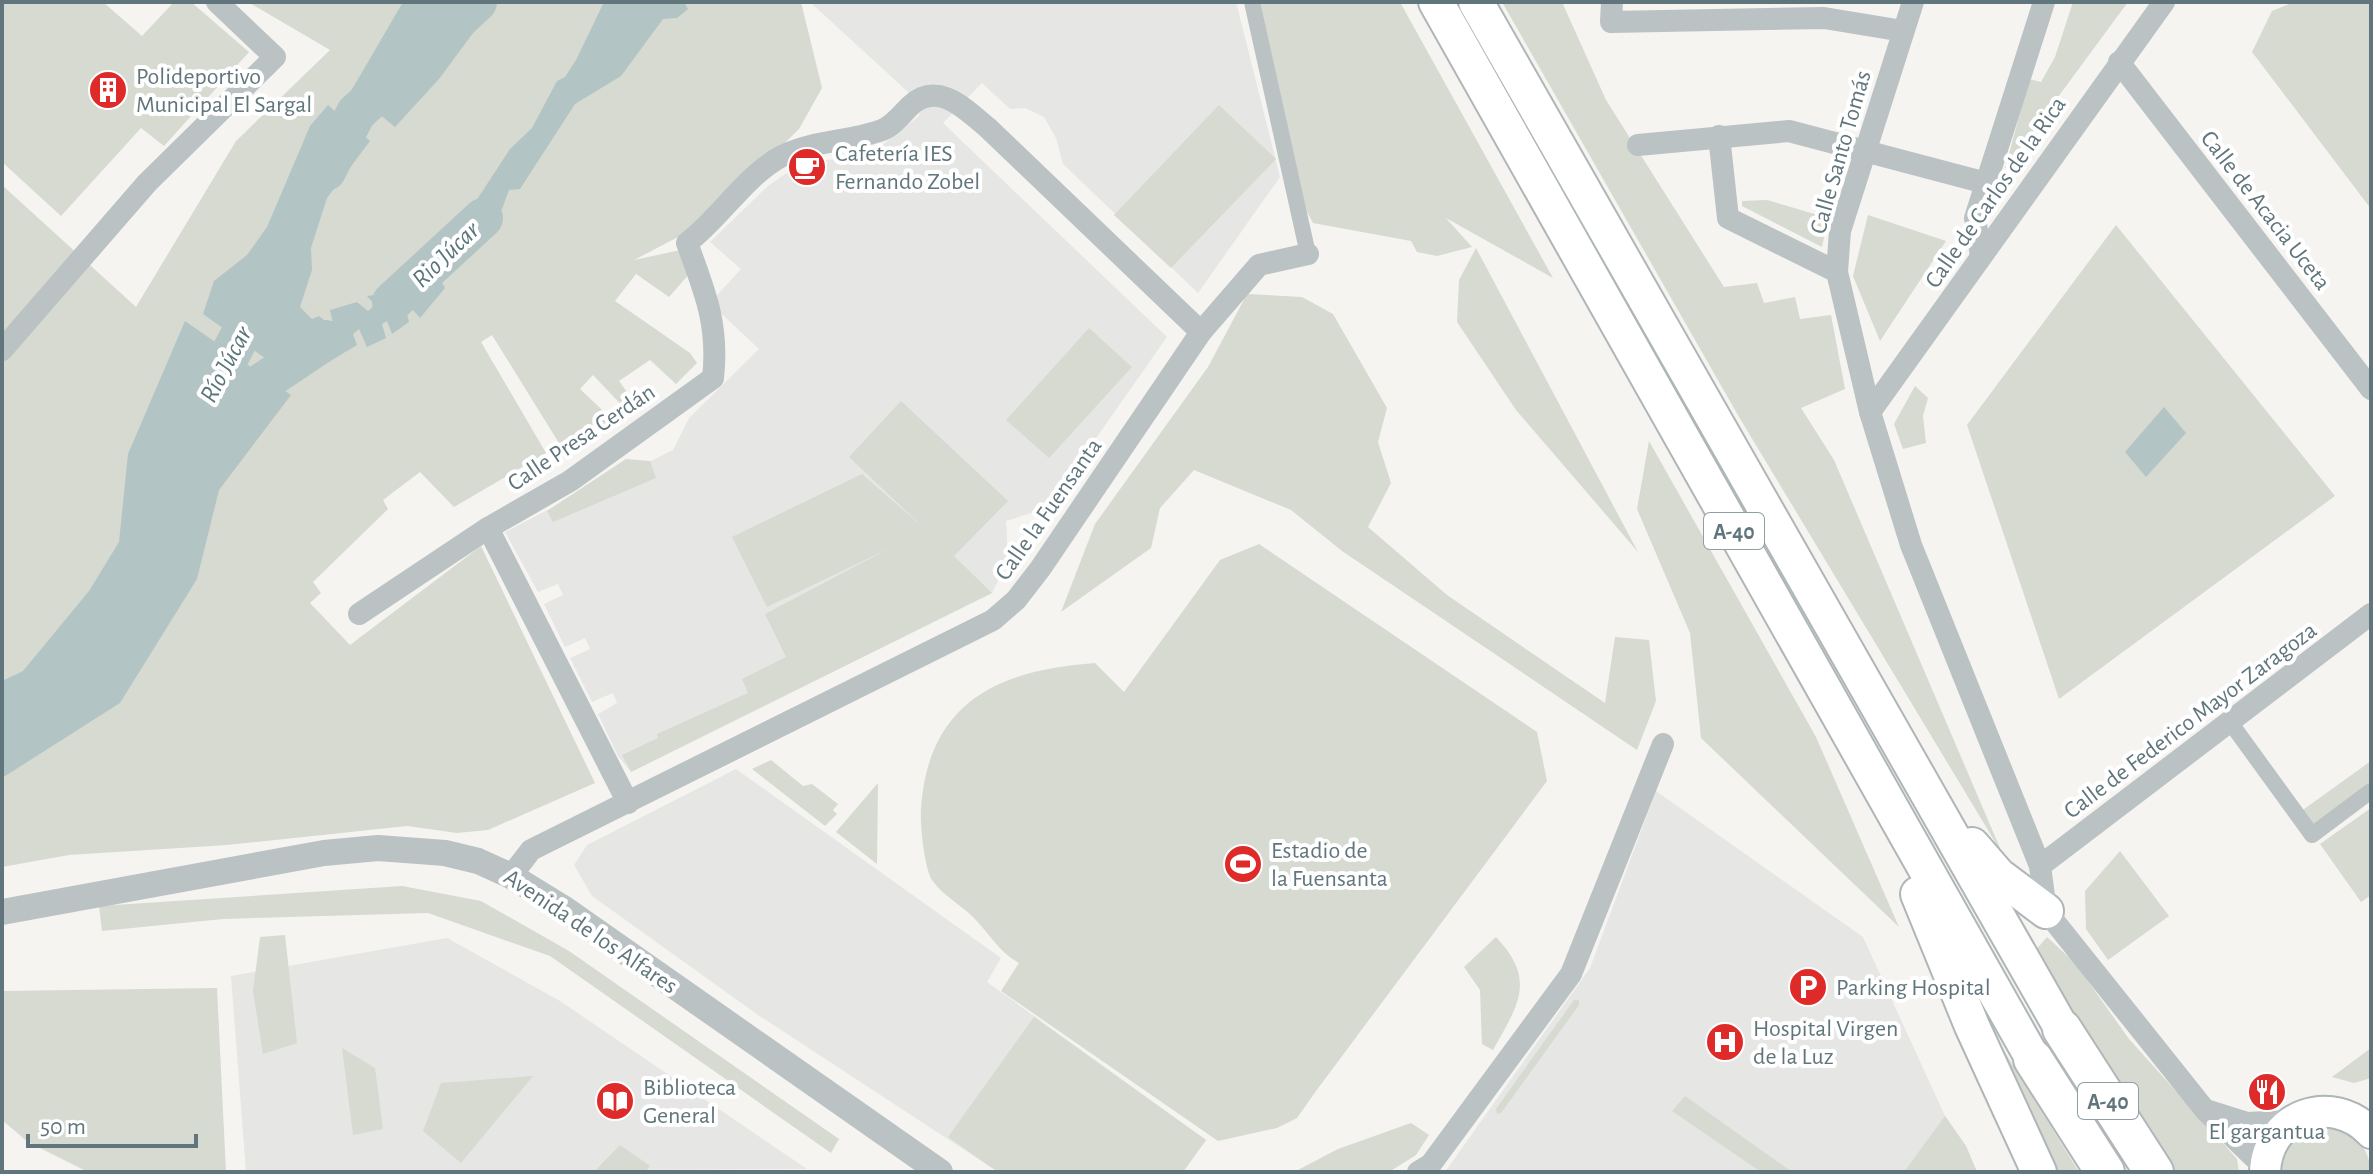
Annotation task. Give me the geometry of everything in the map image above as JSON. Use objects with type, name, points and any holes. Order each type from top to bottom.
[{"type":"highway","name":"A-40","points":[[2062,1029],[2154,1172]]},
{"type":"highway","name":"A-40","points":[[2033,1059],[2105,1172]]},
{"type":"main road","name":"A-40","points":[[1436,2],[2033,1059]]},
{"type":"main road","name":"A-40","points":[[1476,2],[2062,1029]]},
{"type":"main road","points":[[1865,764],[1972,1026],[2039,1172]]},
{"type":"main road","points":[[1929,794],[1998,875],[2046,911]]},
{"type":"main road","points":[[2265,1170],[2274,1138],[2290,1121],[2323,1111],[2366,1121]]},
{"type":"street","points":[[2,350],[147,183],[275,57],[217,2]]},
{"type":"street","points":[[1252,2],[1308,254]]},
{"type":"street","points":[[1612,2],[1611,22],[1824,18],[1903,31]]},
{"type":"street","name":"Calle Santo Tomás","points":[[1913,2],[1840,231],[1837,272],[1870,412],[1911,545],[2040,866],[2046,911]]},
{"type":"street","points":[[1981,256],[1975,218],[2044,2]]},
{"type":"street","name":"Calle de Carlos de la Rica","points":[[1870,412],[2164,2]]},
{"type":"street","name":"Calle de Acacia Uceta","points":[[2119,62],[2371,389]]},
{"type":"street","name":"Calle Presa Cerdán","points":[[359,614],[488,528],[570,481],[713,378],[717,343],[714,319],[687,243],[781,157],[816,143],[853,139],[887,128],[917,100],[931,94],[955,100],[988,128],[1201,332]]},
{"type":"street","points":[[1638,145],[1789,131],[1986,183]]},
{"type":"street","points":[[1719,136],[1728,218],[1837,272]]},
{"type":"street","name":"Calle la Fuensanta","points":[[511,876],[531,850],[993,620],[1016,600],[1040,569],[1201,332],[1259,265],[1308,254]]},
{"type":"street","points":[[488,528],[628,803]]},
{"type":"street","name":"Calle de Federico Mayor Zaragoza","points":[[2040,866],[2371,614]]},
{"type":"street","points":[[2230,722],[2312,835],[2371,791]]},
{"type":"street","points":[[1418,1172],[1431,1164],[1571,974],[1663,744]]},
{"type":"street","name":"Avenida de los Alfares","points":[[2,912],[350,849],[445,853],[478,861],[511,876],[940,1172]]},
{"type":"street","points":[[2046,911],[2205,1110],[2265,1170]]},
{"type":"street","points":[[2205,1110],[2247,1123],[2290,1121]]},
{"type":"shaded area","name":"Polideportivo Municipal El Sargal","points":[[2,2],[103,2],[142,36],[174,2],[191,2],[249,52],[164,146],[141,128],[61,216],[2,162]]},
{"type":"shaded area","points":[[248,2],[801,2],[822,88],[799,129],[703,224],[634,260],[685,249],[691,272],[669,297],[636,274],[615,301],[690,353],[697,363],[676,384],[650,360],[619,381],[639,409],[628,412],[593,375],[580,389],[617,424],[562,448],[492,335],[481,342],[546,453],[454,507],[420,472],[383,500],[388,509],[313,582],[321,593],[310,603],[350,645],[481,546],[595,783],[488,830],[457,833],[407,826],[227,845],[69,855],[2,867],[2,185],[136,307],[236,141],[330,50]]},
{"type":"shaded area","points":[[810,2],[1236,2],[1280,177],[1198,293],[1063,164],[1056,138],[1044,117],[1025,108],[1010,109],[982,83],[943,123],[1167,337],[1047,508],[1006,521],[1008,561],[992,593],[631,772],[618,756],[598,714],[617,703],[613,693],[592,702],[570,658],[590,649],[585,638],[565,647],[544,604],[563,595],[558,584],[538,592],[505,532],[569,499],[626,459],[647,463],[673,450],[689,418],[759,349],[710,303],[741,269],[710,242],[768,186],[804,161],[846,159],[856,166],[919,116],[920,103]]},
{"type":"shaded area","points":[[1260,2],[1400,2],[1553,278],[1446,218],[1472,247],[1437,256],[1417,252],[1411,241],[1313,223],[1305,208]]},
{"type":"shaded area","points":[[1502,2],[1562,2],[1606,100],[1724,287],[1757,283],[1764,303],[1795,297],[1800,319],[1831,315],[1845,389],[1801,408],[1834,460],[2003,855],[1739,417]]},
{"type":"shaded area","points":[[2073,2],[2128,2],[2005,169],[2029,79],[2041,82],[2055,57]]},
{"type":"shaded area","points":[[2294,2],[2371,2],[2371,209],[2252,52],[2272,11]]},
{"type":"shaded area","points":[[1219,105],[1276,159],[1171,268],[1114,215]]},
{"type":"shaded area","points":[[1767,200],[1828,218],[1822,247],[1742,206],[1742,201]]},
{"type":"shaded area","points":[[1868,215],[1946,241],[1880,341],[1853,276]]},
{"type":"shaded area","points":[[2116,225],[2335,496],[2059,699],[1967,425]]},
{"type":"shaded area","points":[[1476,248],[1638,552],[1516,410],[1457,322],[1459,280]]},
{"type":"shaded area","points":[[1247,294],[1302,297],[1333,314],[1387,408],[1378,442],[1391,483],[1368,527],[1447,595],[1605,703],[1615,637],[1649,640],[1656,701],[1637,750],[1342,551],[1291,510],[1194,470],[1160,508],[1151,548],[1061,612],[1095,524],[1208,367]]},
{"type":"shaded area","points":[[1089,328],[1132,367],[1049,458],[1006,420]]},
{"type":"shaded area","points":[[1915,386],[1928,398],[1923,416],[1926,443],[1903,449],[1894,424]]},
{"type":"shaded area","points":[[901,401],[1008,501],[954,556],[992,593],[631,772],[622,755],[658,738],[657,734],[748,693],[742,679],[786,657],[765,614],[890,548],[767,607],[732,537],[862,474],[925,529],[849,457]]},
{"type":"shaded area","points":[[1649,441],[1816,737],[1899,927],[1701,738],[1690,633],[1637,509]]},
{"type":"shaded area","points":[[626,459],[650,461],[656,478],[553,522],[547,511]]},
{"type":"shaded area","name":"Estadio de la Fuensanta","points":[[1259,544],[1537,732],[1547,781],[1297,1118],[1277,1128],[1218,1141],[1001,991],[1019,963],[1005,953],[973,917],[932,880],[925,856],[921,809],[927,772],[938,742],[954,718],[974,698],[999,684],[1028,674],[1095,663],[1124,692],[1220,560]]},
{"type":"shaded area","points":[[771,760],[803,786],[812,784],[838,804],[833,810],[837,814],[825,826],[752,769]]},
{"type":"shaded area","points":[[2371,761],[2371,798],[2317,837],[2300,812]]},
{"type":"shaded area","points":[[736,769],[1001,958],[987,982],[1206,1140],[1183,1172],[998,1172],[758,1015],[592,896],[574,865],[587,845]]},
{"type":"shaded area","points":[[878,783],[877,864],[836,832]]},
{"type":"shaded area","name":"Hospital Virgen de la Luz","points":[[1656,791],[1863,937],[1945,1116],[1966,1146],[1977,1172],[1445,1172],[1590,968]]},
{"type":"shaded area","points":[[2371,808],[2371,895],[2361,902],[2320,844]]},
{"type":"shaded area","points":[[2120,851],[2169,916],[2108,960],[2086,929],[2085,891]]},
{"type":"shaded area","points":[[402,886],[481,901],[569,951],[839,1139],[831,1153],[550,956],[428,913],[223,919],[102,931],[99,906]]},
{"type":"shaded area","points":[[285,935],[297,1043],[263,1054],[253,991],[260,937]]},
{"type":"shaded area","points":[[1496,937],[1509,952],[1520,980],[1516,1006],[1493,1050],[1482,1044],[1480,990],[1464,967]]},
{"type":"shaded area","points":[[2047,937],[2075,963],[2129,1039],[2237,1159],[2239,1172],[2165,1172],[2080,1022],[2034,952]]},
{"type":"shaded area","points":[[447,938],[560,1001],[807,1169],[246,1172],[231,976]]},
{"type":"shaded area","points":[[217,988],[226,1172],[88,1172],[28,1142],[2,1120],[2,991]]},
{"type":"shaded area","points":[[1574,1000],[1579,1000],[1579,1005],[1501,1113],[1497,1114],[1496,1109]]},
{"type":"shaded area","points":[[1980,1012],[2079,1172],[2050,1172]]},
{"type":"shaded area","points":[[1034,1017],[1206,1140],[1183,1172],[998,1172],[948,1137]]},
{"type":"shaded area","points":[[342,1048],[375,1068],[383,1129],[353,1135]]},
{"type":"shaded area","points":[[2371,1048],[2371,1078],[2354,1083],[2332,1077]]},
{"type":"shaded area","points":[[533,1076],[461,1163],[423,1131],[441,1083]]},
{"type":"shaded area","points":[[1685,1096],[1792,1172],[1761,1172],[1672,1111]]},
{"type":"shaded area","points":[[1945,1116],[1966,1146],[1977,1172],[1904,1172]]},
{"type":"shaded area","points":[[1411,1123],[1429,1135],[1416,1155],[1389,1172],[1294,1172],[1338,1149]]},
{"type":"shaded area","points":[[2318,1125],[2338,1129],[2361,1144],[2371,1172],[2278,1172],[2288,1142]]},
{"type":"shaded area","points":[[620,1145],[650,1166],[645,1172],[594,1172]]},
{"type":"water","points":[[403,2],[496,2],[439,79],[395,127],[351,91]]},
{"type":"water","points":[[604,2],[684,2],[688,9],[677,18],[663,19],[621,76],[575,104],[520,189],[509,190],[502,209],[453,268],[441,246],[510,149],[532,128],[557,81],[565,77],[576,60]]},
{"type":"water","points":[[328,105],[370,141],[327,198],[311,248],[312,270],[300,307],[312,319],[319,316],[334,328],[330,310],[357,302],[368,311],[375,305],[367,296],[400,292],[396,288],[426,255],[445,288],[420,318],[412,309],[406,310],[409,322],[392,334],[387,321],[382,324],[386,338],[367,347],[359,329],[353,334],[357,345],[327,363],[325,345],[320,351],[323,361],[306,362],[297,381],[203,314],[214,281],[247,255],[267,227],[310,126]]},
{"type":"water","points":[[185,321],[291,395],[219,490],[197,579],[120,703],[2,778],[2,681],[23,671],[89,591],[119,542],[128,454]]},
{"type":"water","points":[[2164,407],[2186,433],[2146,477],[2125,452]]},
{"type":"waterway","name":"Río Júcar","points":[[326,171],[356,113],[477,2]]},
{"type":"waterway","name":"Rio Júcar","points":[[392,302],[483,218]]},
{"type":"waterway","name":"Río Júcar","points":[[205,402],[263,292]]},
{"type":"waterway","name":"Rio Júcar","points":[[223,409],[326,340]]},
{"type":"place","name":"Polideportivo Municipal El Sargal","points":[[108,90]]},
{"type":"place","name":"Cafetería IES Fernando Zobel","points":[[807,167]]},
{"type":"place","name":"Estadio de la Fuensanta","points":[[1243,864]]},
{"type":"place","name":"Parking Hospital","points":[[1808,987]]},
{"type":"place","name":"Hospital Virgen de la Luz","points":[[1725,1042]]},
{"type":"place","name":"El gargantua","points":[[2267,1092]]},
{"type":"place","name":"Biblioteca General","points":[[615,1101]]}]
